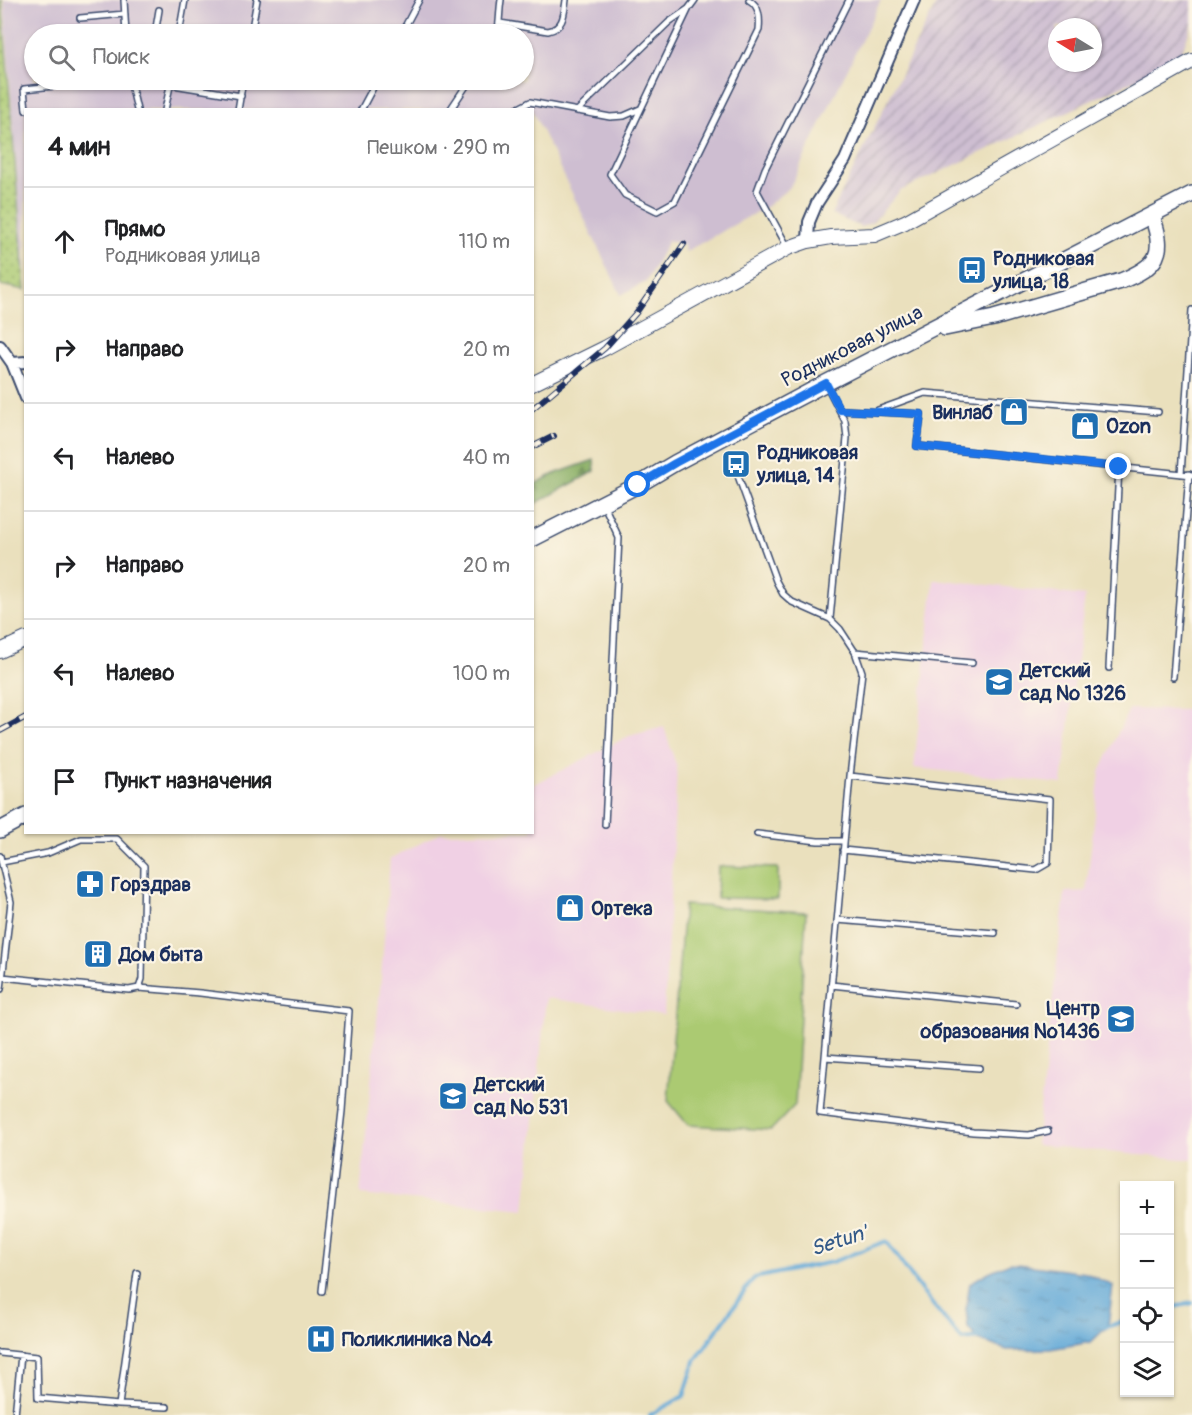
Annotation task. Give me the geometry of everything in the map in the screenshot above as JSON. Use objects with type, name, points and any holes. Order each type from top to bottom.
[{"type":"main road","name":"Родниковая улица","points":[[534,537],[638,485],[826,383],[1192,194]]},
{"type":"main road","points":[[927,331],[994,318],[1121,281],[1140,273],[1150,266],[1156,255],[1159,236],[1152,216]]},
{"type":"main road","points":[[0,830],[24,817]]},
{"type":"street","points":[[808,241],[809,222],[817,203],[845,160],[914,0]]},
{"type":"street","points":[[534,383],[605,348],[788,248],[808,241],[831,237],[874,235],[905,222],[1192,61]]},
{"type":"street","points":[[0,346],[12,363],[24,393]]},
{"type":"street","points":[[12,363],[24,362]]},
{"type":"street","points":[[0,651],[24,640]]},
{"type":"lane","points":[[124,0],[126,24]]},
{"type":"lane","points":[[181,24],[185,0]]},
{"type":"lane","points":[[253,24],[257,0]]},
{"type":"lane","points":[[406,24],[419,0]]},
{"type":"lane","points":[[501,0],[498,16],[500,23],[506,24]]},
{"type":"lane","points":[[534,29],[555,30],[563,18],[566,0]]},
{"type":"lane","points":[[577,111],[695,0]]},
{"type":"lane","points":[[688,8],[610,174],[625,195],[657,211],[675,201],[759,30],[758,12],[754,3],[749,0]]},
{"type":"lane","points":[[788,248],[757,191],[765,170],[849,0]]},
{"type":"lane","points":[[157,24],[159,10]]},
{"type":"lane","points":[[80,18],[125,14]]},
{"type":"lane","points":[[24,90],[26,108]]},
{"type":"lane","points":[[132,90],[137,108]]},
{"type":"lane","points":[[165,108],[169,90]]},
{"type":"lane","points":[[213,90],[241,96]]},
{"type":"lane","points":[[238,108],[242,90]]},
{"type":"lane","points":[[362,108],[372,90]]},
{"type":"lane","points":[[451,108],[463,90]]},
{"type":"lane","points":[[519,108],[530,102],[610,117],[624,116],[640,109]]},
{"type":"lane","points":[[1181,474],[1192,310]]},
{"type":"lane","points":[[826,383],[845,421],[847,438],[830,619]]},
{"type":"lane","points":[[874,412],[925,393],[1158,412]]},
{"type":"lane","points":[[840,410],[921,414],[917,446],[1191,475],[1173,678]]},
{"type":"lane","points":[[1109,668],[1119,467]]},
{"type":"lane","points":[[738,476],[776,581],[783,594],[803,608],[830,619],[840,629],[855,652],[862,672],[850,776],[820,1113],[973,1132],[1029,1135],[1047,1131]]},
{"type":"lane","points":[[603,502],[619,537],[605,825]]},
{"type":"lane","points":[[855,652],[972,663]]},
{"type":"lane","points":[[843,850],[1036,870],[1048,863],[1050,799],[850,776]]},
{"type":"lane","points":[[757,834],[818,841],[844,841]]},
{"type":"lane","points":[[2,988],[10,902],[1,859],[48,853],[81,839],[117,840],[144,866],[140,988]]},
{"type":"lane","points":[[837,920],[995,933]]},
{"type":"lane","points":[[2,977],[129,990],[140,988],[200,993],[349,1011],[342,1111],[322,1292]]},
{"type":"lane","points":[[831,985],[1016,1004]]},
{"type":"lane","points":[[825,1057],[979,1068]]},
{"type":"lane","points":[[118,1405],[136,1273]]},
{"type":"lane","points":[[0,1353],[37,1357],[38,1398],[167,1407]]},
{"type":"lane","points":[[15,1415],[21,1355]]},
{"type":"shaded area","points":[[4,0],[881,0],[790,187],[766,207],[685,252],[684,244],[668,241],[646,282],[621,295],[534,114],[534,108],[24,108],[24,268]]},
{"type":"shaded area","points":[[938,0],[1192,0],[1192,24],[1179,59],[900,191],[873,222],[861,227],[831,214]]},
{"type":"shaded area","name":"Детский сад № 1326","points":[[934,579],[1085,596],[1062,784],[914,768]]},
{"type":"shaded area","name":"Центр образования №1436","points":[[1129,709],[1192,710],[1192,1160],[1036,1145],[1065,892],[1086,891],[1100,772]]},
{"type":"shaded area","points":[[664,727],[677,768],[664,1015],[546,998],[525,1211],[360,1195],[390,859],[438,834],[534,834],[534,784],[629,736]]},
{"type":"green space","points":[[0,0],[2,0],[24,290],[0,285]]},
{"type":"green space","points":[[594,460],[595,471],[534,504],[534,484],[554,474]]},
{"type":"green space","points":[[718,866],[778,868],[778,899],[717,898]]},
{"type":"green space","points":[[684,905],[806,912],[795,1105],[771,1130],[688,1125],[668,1101]]},
{"type":"water","points":[[1010,1263],[1086,1273],[1113,1286],[1108,1326],[1091,1342],[1050,1349],[1007,1350],[978,1340],[968,1328],[966,1307],[970,1283]]},
{"type":"waterway","name":"Setun'","points":[[650,1415],[684,1396],[695,1361],[754,1278],[832,1262],[886,1241],[924,1294],[962,1340],[981,1338]]},
{"type":"waterway","name":"Setun'","points":[[1174,1307],[1192,1303]]},
{"type":"waterway","name":"Setun'","points":[[1106,1327],[1120,1322]]},
{"type":"railway","points":[[534,407],[605,348],[636,313],[684,244]]},
{"type":"railway","points":[[534,446],[554,436]]},
{"type":"railway","points":[[0,731],[24,718]]},
{"type":"place","name":"Родниковая улица, 18","points":[[972,270]]},
{"type":"place","name":"Винлаб","points":[[1014,412]]},
{"type":"place","name":"Ozon","points":[[1085,426]]},
{"type":"place","name":"Родниковая улица, 14","points":[[736,464]]},
{"type":"place","name":"Детский сад № 1326","points":[[999,682]]},
{"type":"place","name":"Горздрав","points":[[90,884]]},
{"type":"place","name":"Ортека","points":[[570,908]]},
{"type":"place","name":"Дом быта","points":[[98,954]]},
{"type":"place","name":"Центр образования №1436","points":[[1121,1019]]},
{"type":"place","name":"Детский сад № 531","points":[[453,1096]]},
{"type":"place","name":"Поликлиника №4","points":[[321,1339]]},
{"type":"route","points":[[638,485],[826,383],[840,410],[921,414],[917,446],[1119,467]]}]
